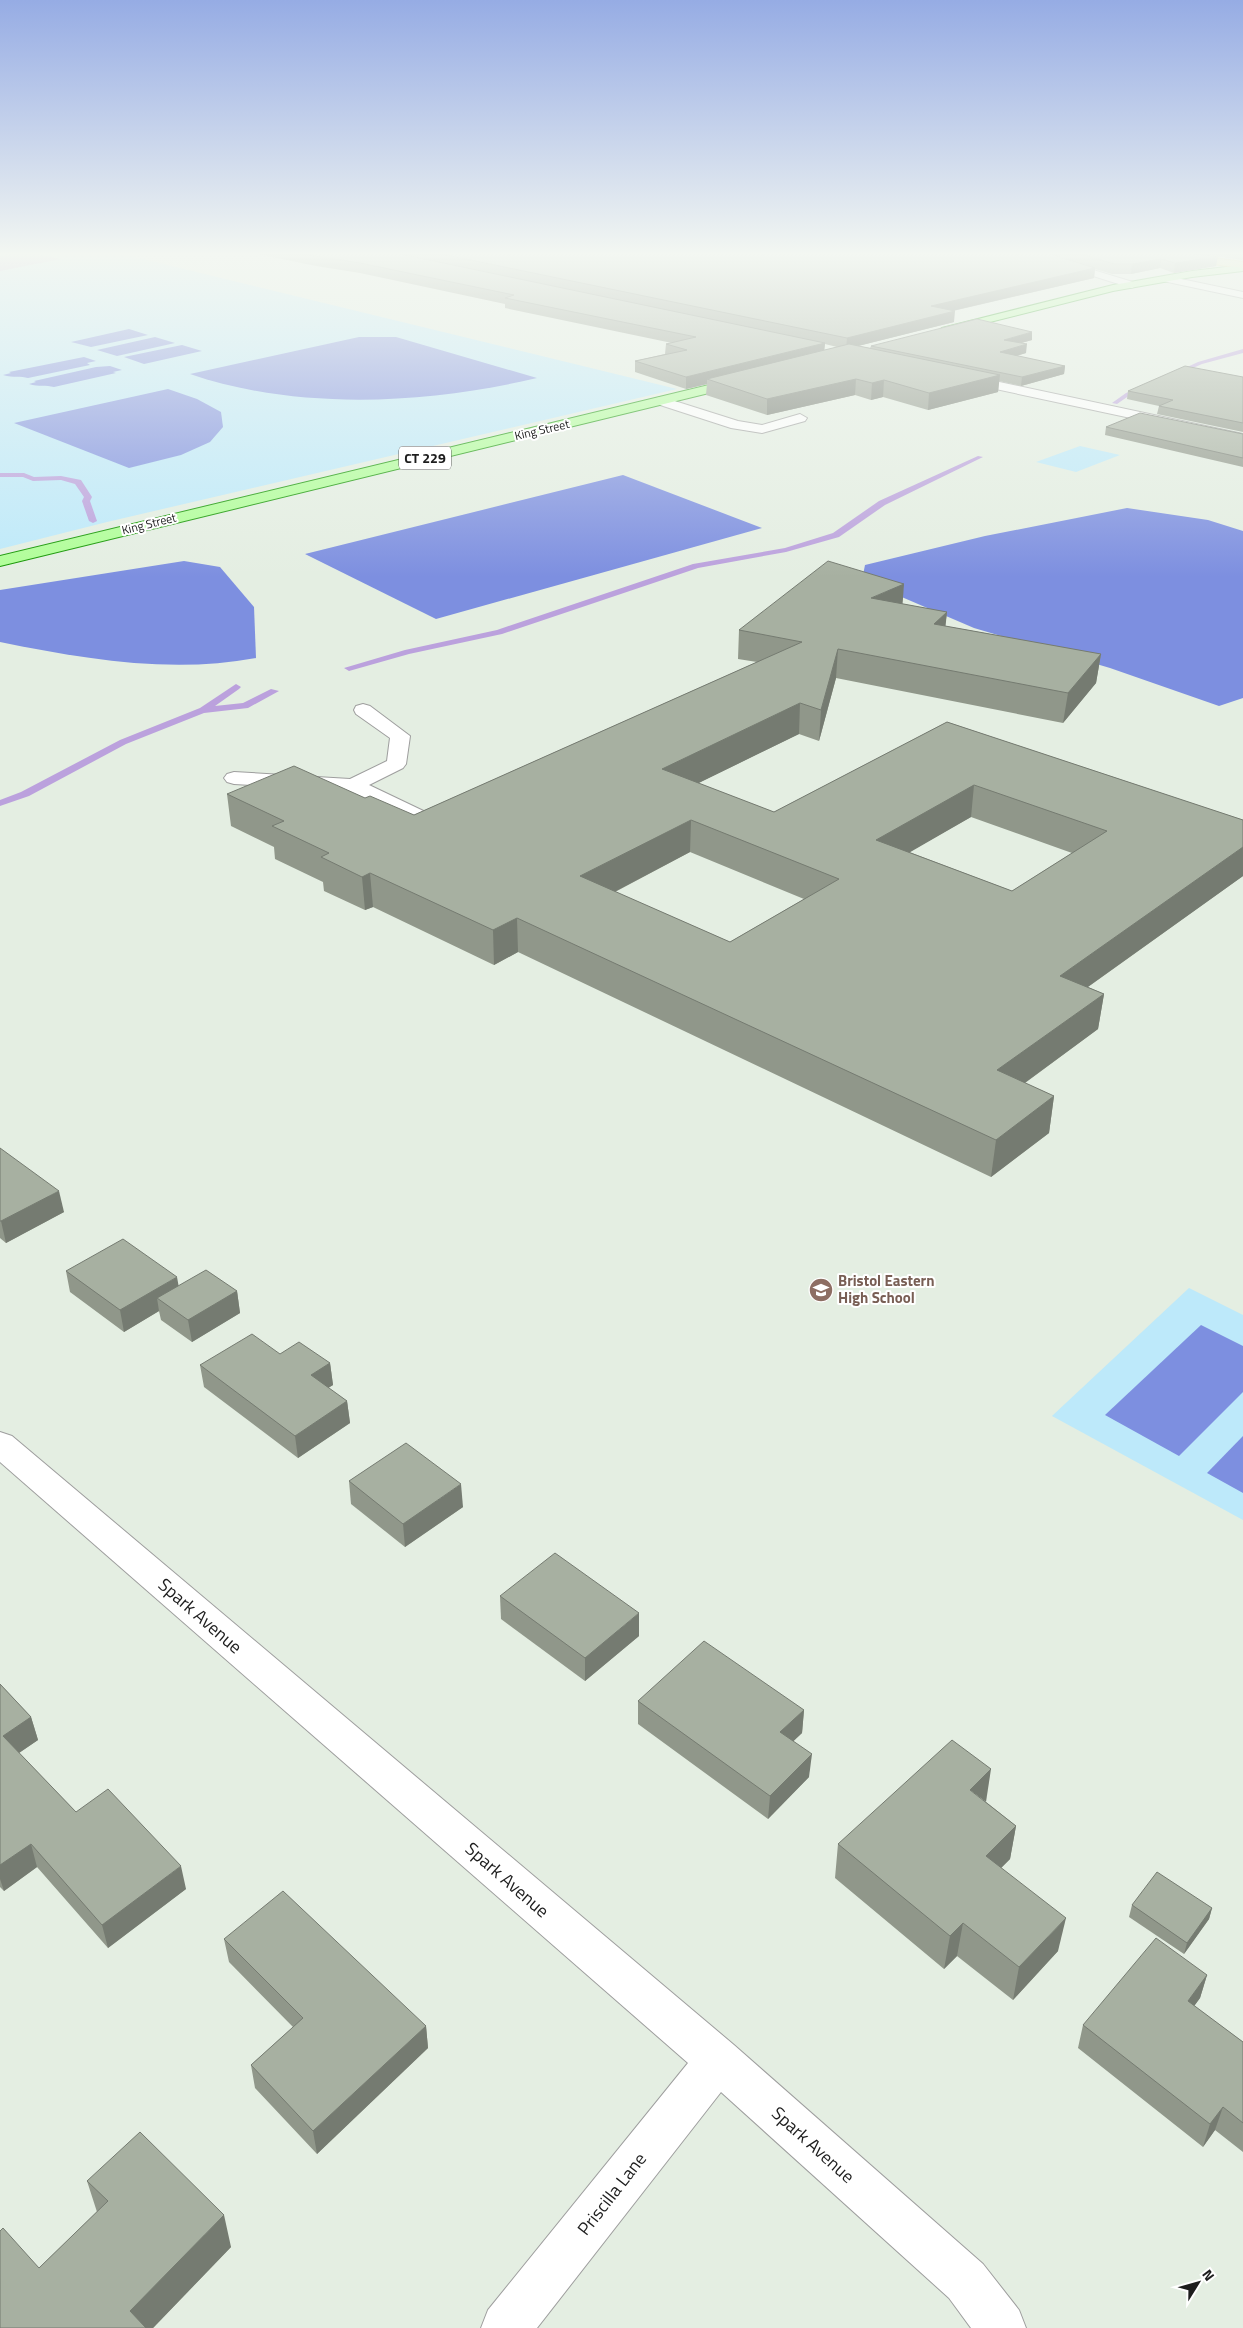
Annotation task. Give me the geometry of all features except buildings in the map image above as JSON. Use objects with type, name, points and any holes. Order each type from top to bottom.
[{"type":"main road","name":"King Street","points":[[0,561],[759,377]]},
{"type":"street","points":[[947,375],[1243,438]]},
{"type":"street","points":[[662,401],[736,425],[762,429],[800,418]]},
{"type":"street","points":[[353,784],[396,764],[398,755],[400,736],[363,710]]},
{"type":"street","points":[[234,778],[353,784],[429,821]]},
{"type":"street","name":"Spark Avenue","points":[[0,1444],[718,2060],[966,2281],[1001,2328]]},
{"type":"street","name":"Priscilla Lane","points":[[506,2328],[718,2060]]},
{"type":"shaded area","points":[[0,360],[556,360],[677,389],[107,522],[0,549]]},
{"type":"shaded area","points":[[71,360],[96,361],[87,363],[90,365],[28,378],[3,375],[11,373],[9,372]]},
{"type":"shaded area","points":[[132,360],[163,360],[144,364]]},
{"type":"shaded area","points":[[256,360],[474,360],[537,378],[452,394],[363,400],[274,394],[231,386],[190,374]]},
{"type":"shaded area","points":[[110,366],[122,370],[54,387],[29,384],[36,382],[34,381],[96,367]]},
{"type":"shaded area","points":[[168,389],[197,399],[221,412],[223,427],[210,442],[181,455],[129,468],[14,423]]},
{"type":"shaded area","points":[[1080,446],[1120,455],[1076,472],[1036,462]]},
{"type":"shaded area","points":[[623,475],[762,528],[436,619],[305,554]]},
{"type":"shaded area","points":[[1127,508],[1208,520],[1243,531],[1243,698],[1219,706],[1110,668],[974,628],[862,580],[865,565],[985,536]]},
{"type":"shaded area","points":[[184,561],[220,567],[254,607],[256,658],[192,665],[128,662],[63,654],[0,642],[0,590]]},
{"type":"shaded area","points":[[1189,1288],[1243,1315],[1243,1520],[1052,1416]]},
{"type":"shaded area","points":[[1201,1325],[1243,1346],[1243,1392],[1179,1456],[1105,1415]]},
{"type":"shaded area","points":[[1243,1436],[1243,1493],[1207,1473]]},
{"type":"waterway","points":[[1173,375],[1212,360]]},
{"type":"waterway","points":[[1115,403],[1128,394],[1144,388]]},
{"type":"waterway","points":[[349,668],[408,652],[499,632],[696,566],[786,550],[836,535],[882,503],[980,457]]},
{"type":"waterway","points":[[0,475],[24,475],[33,479],[61,478],[78,482],[88,497],[86,501],[93,521]]},
{"type":"waterway","points":[[204,709],[236,687]]},
{"type":"waterway","points":[[0,803],[25,794],[123,742],[202,710],[245,706],[274,691]]},
{"type":"place","name":"Bristol Eastern High School","points":[[821,1290]]}]
